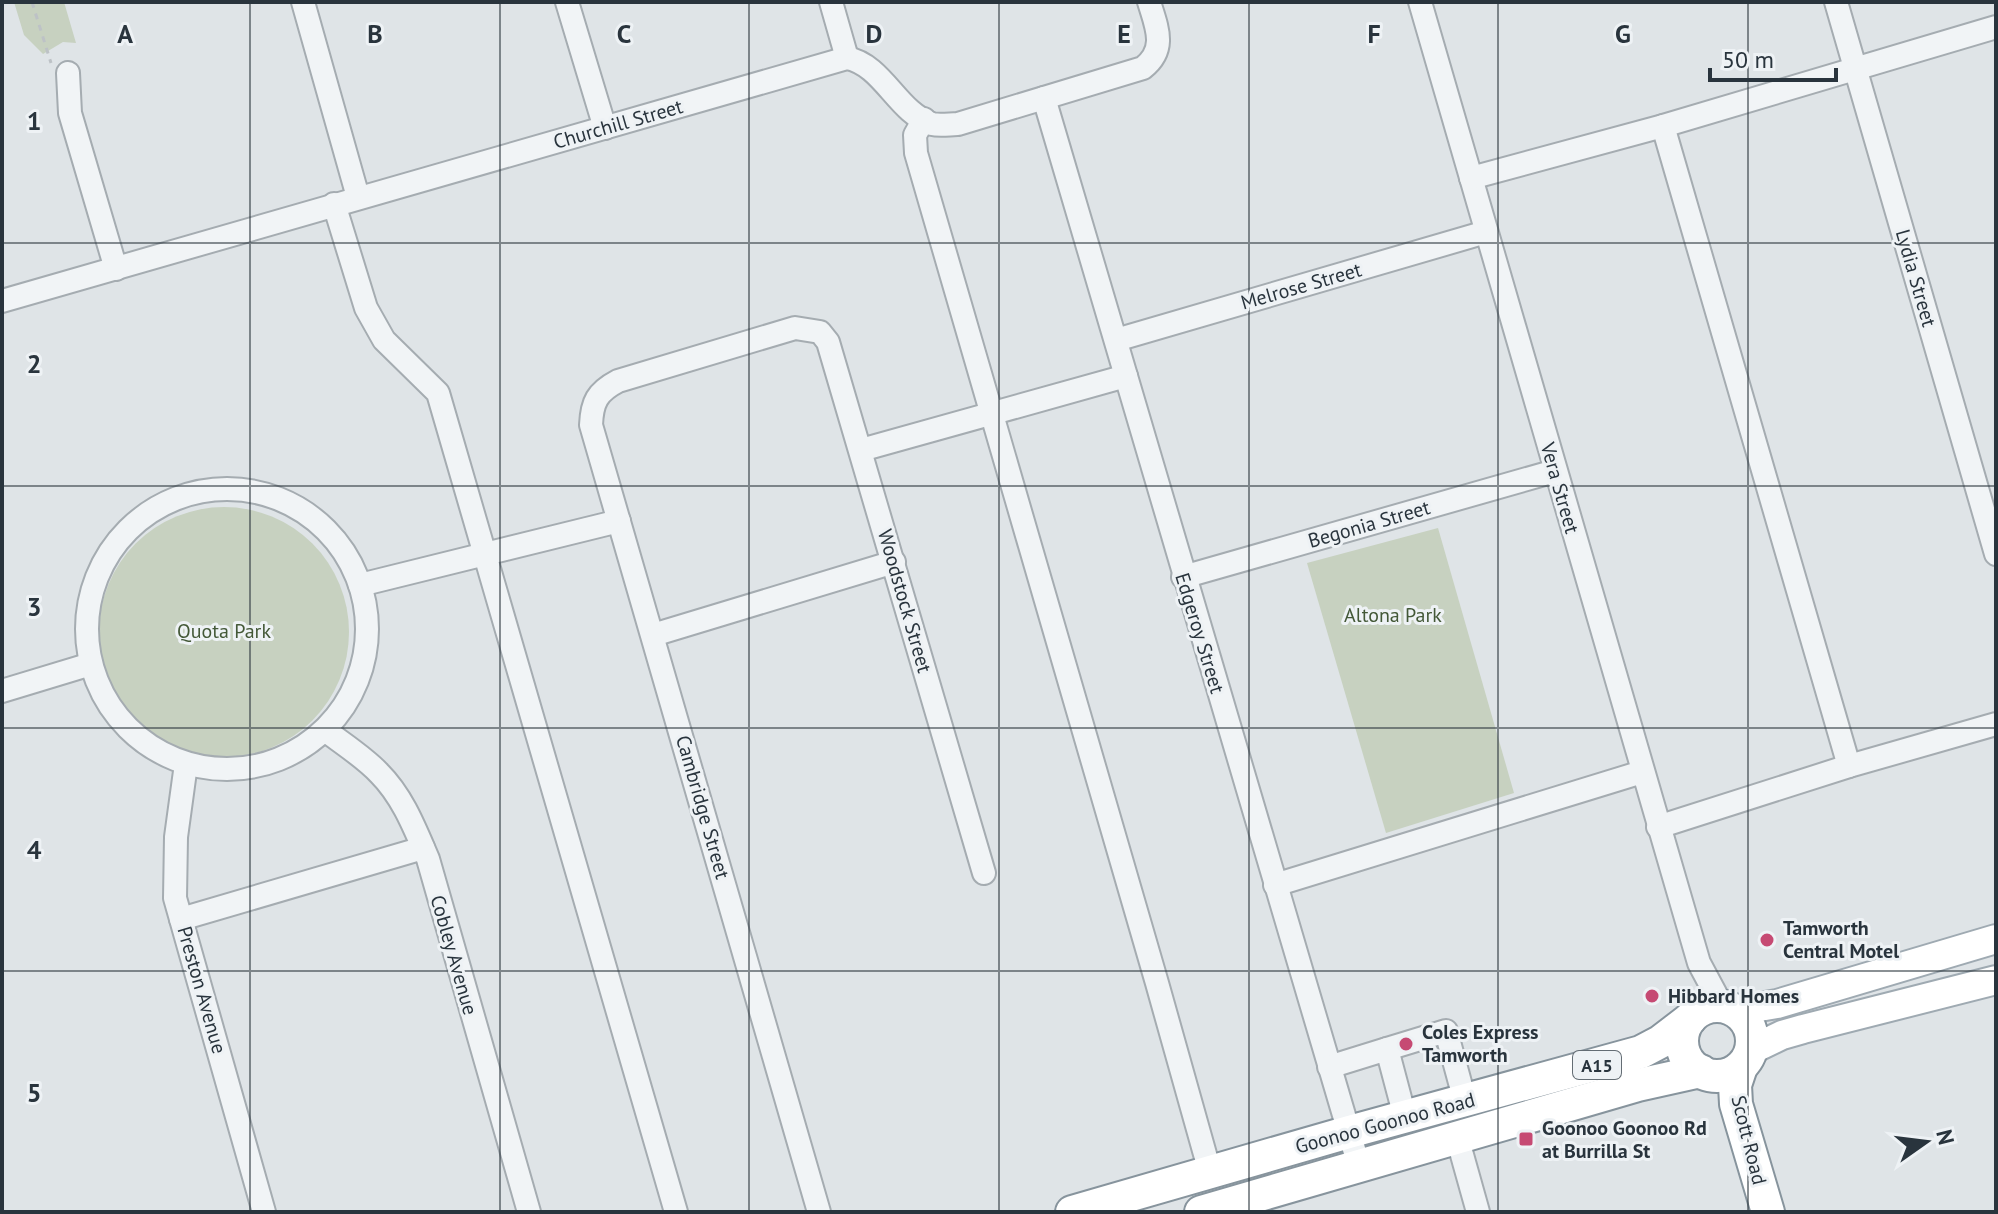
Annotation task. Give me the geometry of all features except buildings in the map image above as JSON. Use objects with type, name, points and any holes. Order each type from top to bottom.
[{"type":"highway","name":"Goonoo Goonoo Road","points":[[1072,1212],[1641,1052],[1712,1012]]},
{"type":"highway","points":[[1705,1073],[1691,1064],[1682,1042],[1684,1030],[1712,1012],[1750,1028],[1746,1059]]},
{"type":"highway","name":"A15","points":[[1705,1073],[1721,1076],[1746,1059]]},
{"type":"highway","name":"Scott Road","points":[[1746,1059],[1735,1085],[1736,1104],[1768,1212]]},
{"type":"highway","name":"Goonoo Goonoo Road","points":[[1201,1212],[1638,1085],[1705,1073]]},
{"type":"highway","name":"Scott Road","points":[[1705,1073],[1752,1212]]},
{"type":"main road","name":"Goonoo Goonoo Road","points":[[1712,1012],[1777,1004],[1996,939]]},
{"type":"main road","points":[[1746,1059],[1782,1035],[1996,980]]},
{"type":"street","points":[[303,2],[358,197]]},
{"type":"street","points":[[567,2],[605,128]]},
{"type":"street","points":[[831,2],[847,58],[869,68],[905,106],[940,125],[958,124],[1132,73],[1150,62],[1156,55],[1160,41],[1149,2]]},
{"type":"street","name":"Vera Street","points":[[1420,2],[1712,1012]]},
{"type":"street","name":"Lydia Street","points":[[1836,2],[1996,554]]},
{"type":"street","points":[[1471,178],[1663,126],[1996,27]]},
{"type":"street","name":"Churchill Street","points":[[2,301],[847,58]]},
{"type":"street","points":[[68,73],[70,113],[116,269]]},
{"type":"street","name":"Edgeroy Street","points":[[1044,98],[1359,1166]]},
{"type":"street","points":[[924,119],[915,135],[916,153],[1210,1172]]},
{"type":"street","points":[[1663,126],[1849,766]]},
{"type":"street","points":[[334,204],[366,308],[384,340],[438,393],[676,1212]]},
{"type":"street","name":"Melrose Street","points":[[1116,340],[1486,232]]},
{"type":"street","name":"Cambridge Street","points":[[819,1212],[591,425],[594,401],[605,387],[618,381],[795,328],[820,332]]},
{"type":"street","name":"Woodstock Street","points":[[820,332],[833,352],[984,873]]},
{"type":"street","points":[[861,450],[1126,376]]},
{"type":"street","name":"Begonia Street","points":[[1183,577],[1555,471]]},
{"type":"street","points":[[210,489],[258,491],[302,510],[338,542],[360,585],[367,624],[364,663],[349,699],[325,730],[295,753],[260,766],[223,770],[186,764],[143,743],[110,708],[91,664],[87,616],[99,570],[126,530],[165,502],[210,489]]},
{"type":"street","points":[[360,585],[619,521]]},
{"type":"street","points":[[653,635],[894,562]]},
{"type":"street","points":[[2,691],[91,664]]},
{"type":"street","points":[[1658,827],[1849,766],[1996,724]]},
{"type":"street","name":"Cobley Avenue","points":[[325,730],[378,771],[414,824],[529,1212]]},
{"type":"street","name":"Preston Avenue","points":[[186,764],[176,837],[175,898],[264,1212]]},
{"type":"street","points":[[1275,885],[1642,772]]},
{"type":"street","points":[[181,919],[423,848]]},
{"type":"street","points":[[1329,1067],[1446,1031],[1465,1101]]},
{"type":"street","points":[[1387,1049],[1405,1117]]},
{"type":"street","points":[[1457,1137],[1478,1212]]},
{"type":"path","points":[[32,2],[49,61],[68,73]]},
{"type":"green space","points":[[14,2],[64,2],[76,43],[63,42],[43,54],[24,35]]},
{"type":"green space","name":"Quota Park","points":[[212,507],[236,507],[283,521],[313,543],[340,584],[347,608],[347,656],[340,680],[313,721],[272,748],[236,757],[212,757],[165,743],[144,729],[127,712],[113,691],[104,668],[99,644],[99,620],[113,573],[127,552],[144,535],[165,521],[188,512]]},
{"type":"green space","name":"Altona Park","points":[[1438,528],[1514,793],[1386,833],[1307,563]]},
{"type":"place","name":"Tamworth Central Motel","points":[[1767,940]]},
{"type":"place","name":"Hibbard Homes","points":[[1652,996]]},
{"type":"place","name":"Coles Express Tamworth","points":[[1406,1044]]},
{"type":"place","name":"Goonoo Goonoo Rd at Burrilla St","points":[[1526,1139]]}]
